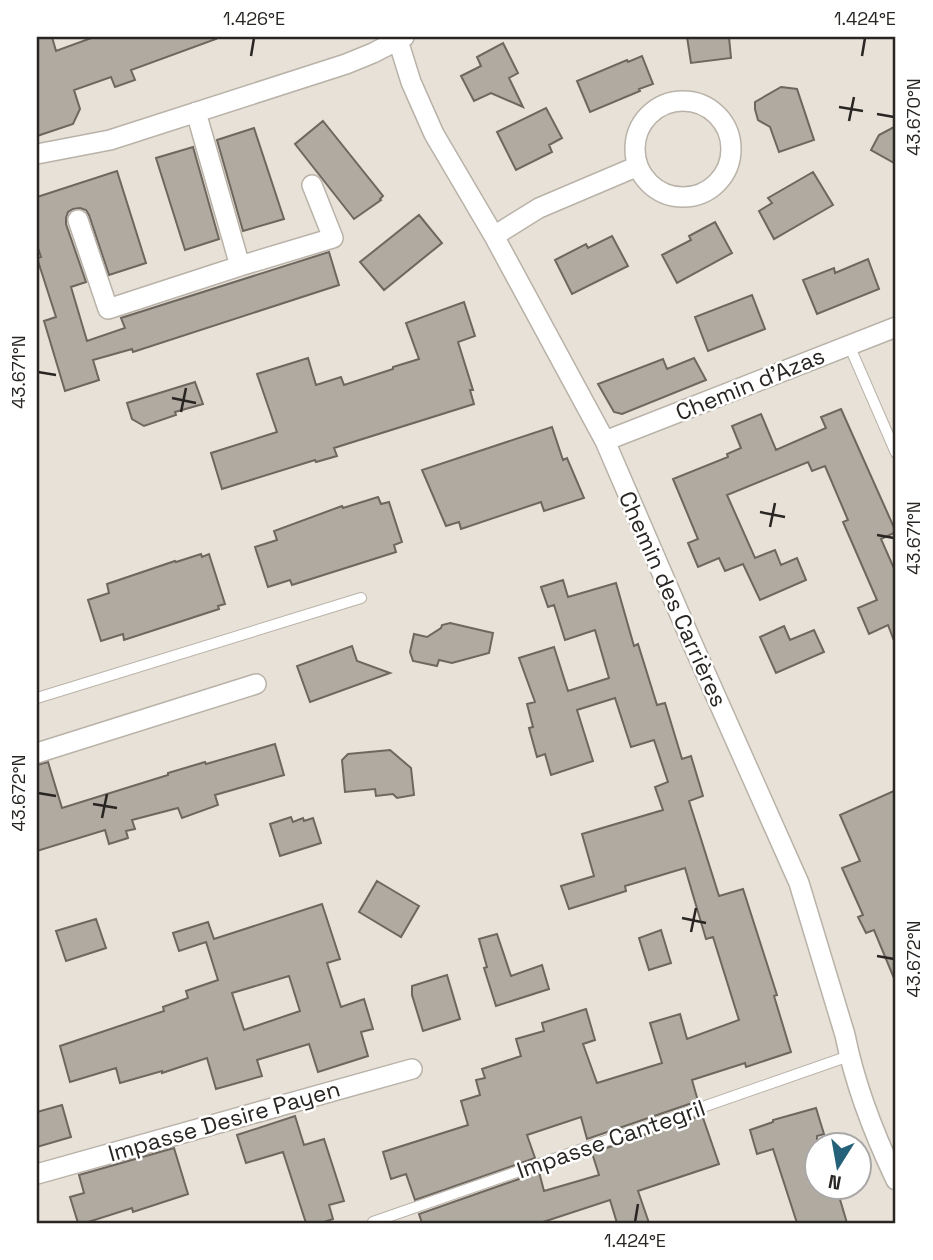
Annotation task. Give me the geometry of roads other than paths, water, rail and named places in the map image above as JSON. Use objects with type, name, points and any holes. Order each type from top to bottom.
[{"type":"street","points":[[37,153],[110,140],[346,64],[399,38]]},
{"type":"street","name":"Chemin des Carrières","points":[[399,38],[411,82],[434,134],[494,236],[605,441],[799,883],[876,1139],[896,1180]]},
{"type":"street","points":[[680,100],[701,103],[719,116],[730,135],[732,156],[724,176],[708,191],[687,197],[665,195],[647,182],[638,166],[634,142],[643,121],[658,107],[680,100]]},
{"type":"street","points":[[196,112],[240,265]]},
{"type":"street","points":[[494,236],[539,208],[638,166]]},
{"type":"street","points":[[78,220],[108,309],[332,238],[312,185]]},
{"type":"street","name":"Chemin d'Azas","points":[[605,441],[896,327]]},
{"type":"street","points":[[37,753],[256,684]]},
{"type":"street","name":"Impasse Desire Payen","points":[[37,1174],[412,1069]]},
{"type":"lane","points":[[849,345],[896,453]]},
{"type":"lane","points":[[37,698],[361,598]]},
{"type":"lane","name":"Impasse Cantegril","points":[[373,1222],[849,1056]]}]
